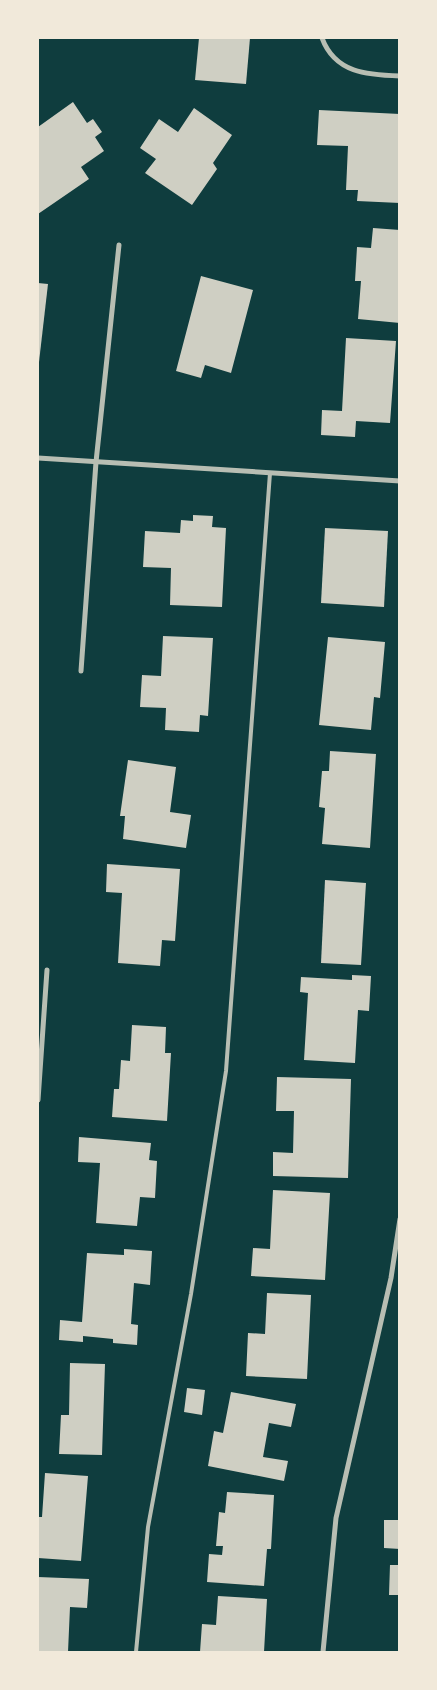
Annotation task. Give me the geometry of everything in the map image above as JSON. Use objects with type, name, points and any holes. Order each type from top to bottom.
[{"type":"street","points":[[322,38],[325,45],[340,63],[355,72],[400,76]]},
{"type":"street","points":[[81,670],[96,462],[119,245]]},
{"type":"street","points":[[38,458],[400,481]]},
{"type":"street","points":[[38,1100],[47,970]]},
{"type":"street","points":[[324,1652],[336,1518],[391,1278],[400,1219]]},
{"type":"lane","points":[[136,1652],[148,1527],[191,1294],[226,1071],[270,473]]},
{"type":"building","points":[[199,38],[250,38],[246,84],[195,80]]},
{"type":"building","points":[[73,102],[87,123],[93,119],[102,132],[95,137],[104,151],[81,167],[89,179],[38,214],[38,127]]},
{"type":"building","points":[[194,108],[232,135],[213,163],[217,169],[192,205],[145,173],[156,159],[140,148],[159,119],[178,132]]},
{"type":"building","points":[[319,110],[400,114],[400,203],[357,201],[358,190],[346,190],[348,146],[317,145]]},
{"type":"building","points":[[373,228],[400,230],[400,323],[358,319],[361,281],[355,281],[357,247],[371,248]]},
{"type":"building","points":[[201,276],[253,290],[231,373],[205,365],[201,378],[176,371]]},
{"type":"building","points":[[38,283],[48,284],[39,362],[38,362]]},
{"type":"building","points":[[346,338],[396,341],[390,423],[356,421],[355,437],[321,435],[322,410],[342,411]]},
{"type":"building","points":[[193,515],[213,516],[212,527],[226,528],[222,607],[170,605],[171,568],[143,567],[145,531],[180,533],[181,520],[193,521]]},
{"type":"building","points":[[325,528],[388,531],[384,607],[321,603]]},
{"type":"building","points":[[163,636],[213,638],[208,716],[200,715],[199,732],[165,730],[166,708],[140,707],[142,675],[161,676]]},
{"type":"building","points":[[328,637],[385,642],[380,698],[374,697],[371,730],[319,725]]},
{"type":"building","points":[[330,751],[376,754],[370,848],[322,844],[325,808],[319,807],[322,771],[329,771]]},
{"type":"building","points":[[128,760],[176,767],[170,812],[191,815],[186,848],[123,839],[125,816],[120,816]]},
{"type":"building","points":[[107,864],[180,869],[175,941],[162,940],[160,966],[118,963],[122,893],[106,892]]},
{"type":"building","points":[[325,880],[366,883],[361,965],[321,963]]},
{"type":"building","points":[[352,975],[371,976],[369,1011],[358,1010],[355,1063],[304,1060],[308,993],[300,992],[301,977],[352,980]]},
{"type":"building","points":[[132,1025],[166,1027],[165,1053],[171,1053],[167,1121],[112,1117],[114,1089],[119,1089],[121,1060],[130,1061]]},
{"type":"building","points":[[277,1077],[351,1079],[348,1178],[273,1176],[273,1152],[293,1153],[294,1111],[276,1111]]},
{"type":"building","points":[[79,1137],[151,1143],[149,1160],[157,1161],[155,1198],[140,1197],[137,1226],[96,1223],[100,1163],[78,1162]]},
{"type":"building","points":[[273,1190],[330,1193],[325,1280],[251,1276],[253,1248],[270,1249]]},
{"type":"building","points":[[124,1249],[152,1251],[150,1285],[134,1283],[131,1324],[138,1325],[137,1345],[113,1343],[113,1339],[83,1336],[83,1342],[59,1340],[60,1320],[82,1322],[87,1253],[124,1255]]},
{"type":"building","points":[[267,1293],[311,1295],[307,1379],[246,1376],[248,1333],[265,1334]]},
{"type":"building","points":[[70,1363],[105,1364],[102,1455],[59,1454],[61,1415],[69,1415]]},
{"type":"building","points":[[187,1388],[205,1390],[202,1415],[184,1412]]},
{"type":"building","points":[[231,1392],[296,1404],[291,1427],[269,1423],[263,1457],[288,1461],[284,1481],[208,1466],[214,1431],[223,1433]]},
{"type":"building","points":[[45,1473],[88,1476],[81,1561],[38,1558],[38,1517],[42,1517]]},
{"type":"building","points":[[227,1492],[274,1495],[271,1549],[267,1549],[264,1586],[207,1582],[209,1554],[222,1555],[223,1546],[216,1546],[219,1512],[225,1513]]},
{"type":"building","points":[[384,1520],[400,1520],[400,1549],[384,1548]]},
{"type":"building","points":[[390,1565],[400,1565],[400,1595],[389,1595]]},
{"type":"building","points":[[38,1577],[89,1579],[87,1608],[70,1607],[68,1652],[38,1652]]},
{"type":"building","points":[[218,1596],[267,1599],[264,1652],[200,1652],[202,1624],[216,1625]]}]
